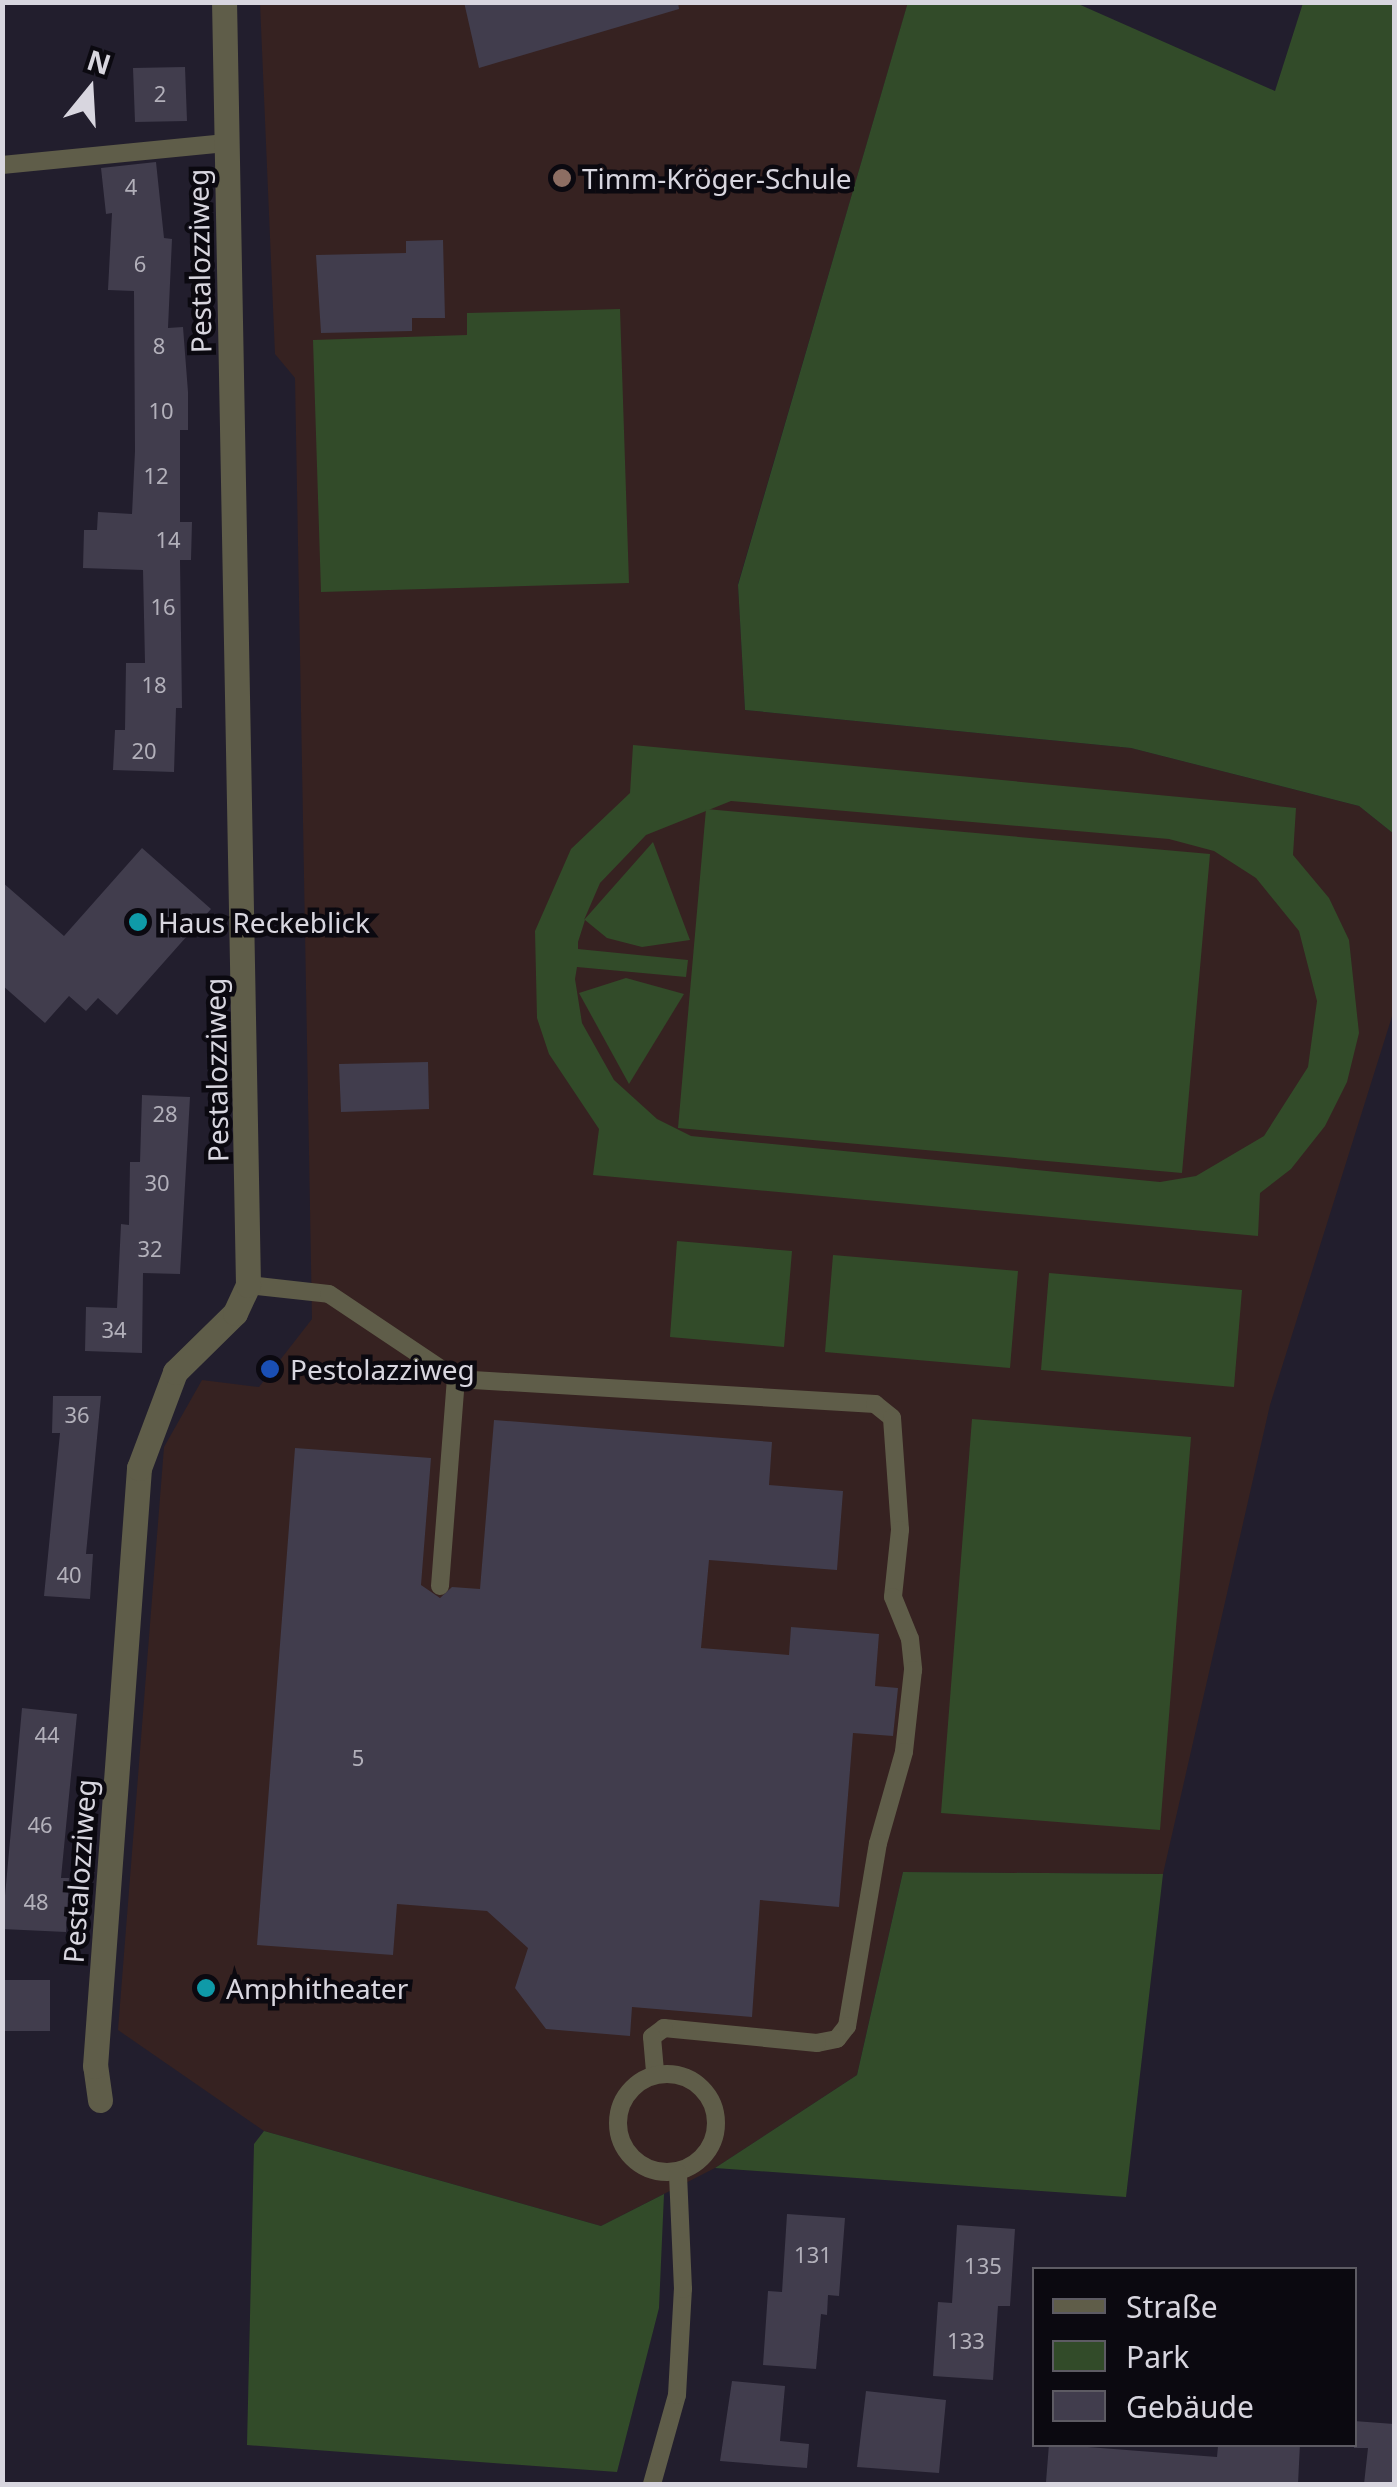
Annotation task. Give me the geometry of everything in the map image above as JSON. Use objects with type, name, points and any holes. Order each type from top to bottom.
[{"type":"street","name":"Pestalozziweg","points":[[100,2100],[95,2066],[139,1468],[175,1372],[236,1313],[248,1285],[224,2]]},
{"type":"lane","points":[[2,165],[226,143]]},
{"type":"lane","points":[[248,1285],[329,1294],[456,1379],[875,1404],[892,1418],[900,1530],[893,1596],[910,1639],[913,1670],[904,1752],[878,1843],[847,2026],[838,2039],[817,2043],[664,2028],[652,2037],[655,2073]]},
{"type":"lane","points":[[440,1586],[456,1379]]},
{"type":"lane","points":[[655,2073],[683,2074],[707,2091],[718,2126],[706,2156],[678,2173],[653,2172],[628,2156],[616,2122],[632,2086],[655,2073]]},
{"type":"lane","points":[[652,2484],[677,2395],[683,2289],[678,2173]]},
{"type":"shaded area","points":[[260,3],[908,3],[738,584],[745,710],[1131,748],[1359,806],[1394,834],[1394,1010],[1270,1405],[1163,1874],[903,1872],[857,2075],[715,2168],[601,2226],[264,2131],[118,2030],[164,1447],[202,1380],[259,1387],[312,1319],[295,378],[275,354]]},
{"type":"green space","points":[[908,2],[1076,3],[1275,91],[1303,3],[1394,3],[1394,834],[1359,806],[1131,748],[745,710],[738,585]]},
{"type":"green space","points":[[620,309],[629,583],[321,592],[313,340],[467,335],[467,313]]},
{"type":"green space","points":[[633,745],[1296,808],[1293,855],[1329,898],[1349,940],[1359,1033],[1347,1082],[1325,1126],[1291,1169],[1260,1193],[1258,1236],[593,1175],[599,1129],[549,1054],[537,1018],[535,931],[571,849],[630,793]],"holes":[[[731,801],[1169,839],[1214,851],[1256,878],[1299,931],[1317,1001],[1308,1067],[1264,1136],[1196,1176],[1160,1182],[691,1136],[657,1119],[614,1080],[582,1023],[575,979],[577,967],[686,977],[688,960],[578,949],[585,920],[607,938],[642,947],[690,940],[653,842],[584,920],[600,883],[646,835]]]},
{"type":"green space","points":[[706,809],[1210,854],[1182,1173],[678,1128]]},
{"type":"green space","points":[[626,978],[684,994],[629,1084],[579,993]]},
{"type":"green space","points":[[677,1241],[792,1251],[784,1347],[670,1337]]},
{"type":"green space","points":[[833,1255],[1018,1271],[1010,1368],[825,1352]]},
{"type":"green space","points":[[1049,1273],[1242,1290],[1234,1387],[1041,1370]]},
{"type":"green space","points":[[972,1419],[1191,1437],[1160,1830],[941,1813]]},
{"type":"green space","points":[[903,1872],[1163,1874],[1126,2197],[715,2168],[857,2075]]},
{"type":"green space","points":[[264,2131],[601,2226],[664,2194],[659,2308],[617,2472],[247,2445],[254,2144]]},
{"type":"building","points":[[464,2],[678,2],[679,9],[479,68]]},
{"type":"building","points":[[185,67],[187,121],[135,122],[133,68]]},
{"type":"building","points":[[156,162],[164,238],[172,239],[168,328],[183,327],[188,392],[188,430],[180,430],[180,522],[192,522],[191,560],[180,560],[182,708],[176,708],[174,772],[113,770],[115,730],[125,730],[126,663],[145,663],[143,570],[83,568],[84,530],[97,530],[98,512],[132,514],[135,451],[134,291],[108,290],[112,213],[106,214],[101,168]]},
{"type":"building","points":[[443,240],[445,318],[412,318],[412,331],[321,333],[316,255],[406,253],[406,241]]},
{"type":"building","name":"Haus Reckeblick","points":[[142,848],[211,909],[117,1015],[98,998],[86,1011],[69,996],[45,1023],[2,985],[2,882],[64,936]]},
{"type":"building","points":[[428,1062],[429,1109],[341,1112],[339,1064]]},
{"type":"building","points":[[142,1095],[190,1097],[180,1274],[143,1273],[142,1353],[85,1351],[86,1307],[117,1308],[121,1224],[129,1225],[130,1162],[140,1162]]},
{"type":"building","points":[[53,1396],[101,1396],[86,1554],[93,1554],[90,1599],[44,1596],[60,1433],[52,1433]]},
{"type":"building","points":[[494,1420],[772,1442],[769,1485],[843,1491],[837,1570],[709,1560],[701,1648],[789,1655],[791,1627],[879,1634],[875,1686],[898,1688],[893,1736],[853,1733],[839,1907],[760,1900],[752,2017],[632,2007],[630,2036],[546,2029],[515,1988],[528,1948],[487,1911],[397,1904],[393,1955],[257,1945],[295,1448],[431,1458],[421,1585],[440,1598],[452,1587],[480,1589]]},
{"type":"building","points":[[22,1708],[77,1714],[61,1878],[69,1878],[66,1932],[2,1929]]},
{"type":"building","points":[[2,1980],[50,1980],[50,2031],[2,2031]]},
{"type":"building","points":[[787,2214],[845,2218],[839,2296],[828,2295],[827,2315],[821,2314],[816,2369],[763,2365],[768,2291],[782,2292]]},
{"type":"building","points":[[957,2225],[1015,2229],[1010,2306],[998,2306],[993,2380],[933,2376],[938,2302],[952,2303]]},
{"type":"building","points":[[732,2381],[785,2386],[780,2441],[809,2444],[807,2468],[720,2461]]},
{"type":"building","points":[[866,2391],[946,2400],[939,2473],[857,2467]]},
{"type":"building","points":[[1357,2421],[1394,2424],[1394,2484],[1364,2484],[1368,2448],[1354,2448]]},
{"type":"building","points":[[1049,2447],[1217,2457],[1218,2447],[1300,2447],[1298,2484],[1046,2482]]},
{"type":"place","name":"Timm-Kröger-Schule","points":[[562,178]]},
{"type":"place","name":"Haus Reckeblick","points":[[138,922]]},
{"type":"place","name":"Pestolazziweg","points":[[270,1369]]},
{"type":"place","name":"Amphitheater","points":[[206,1988]]}]
